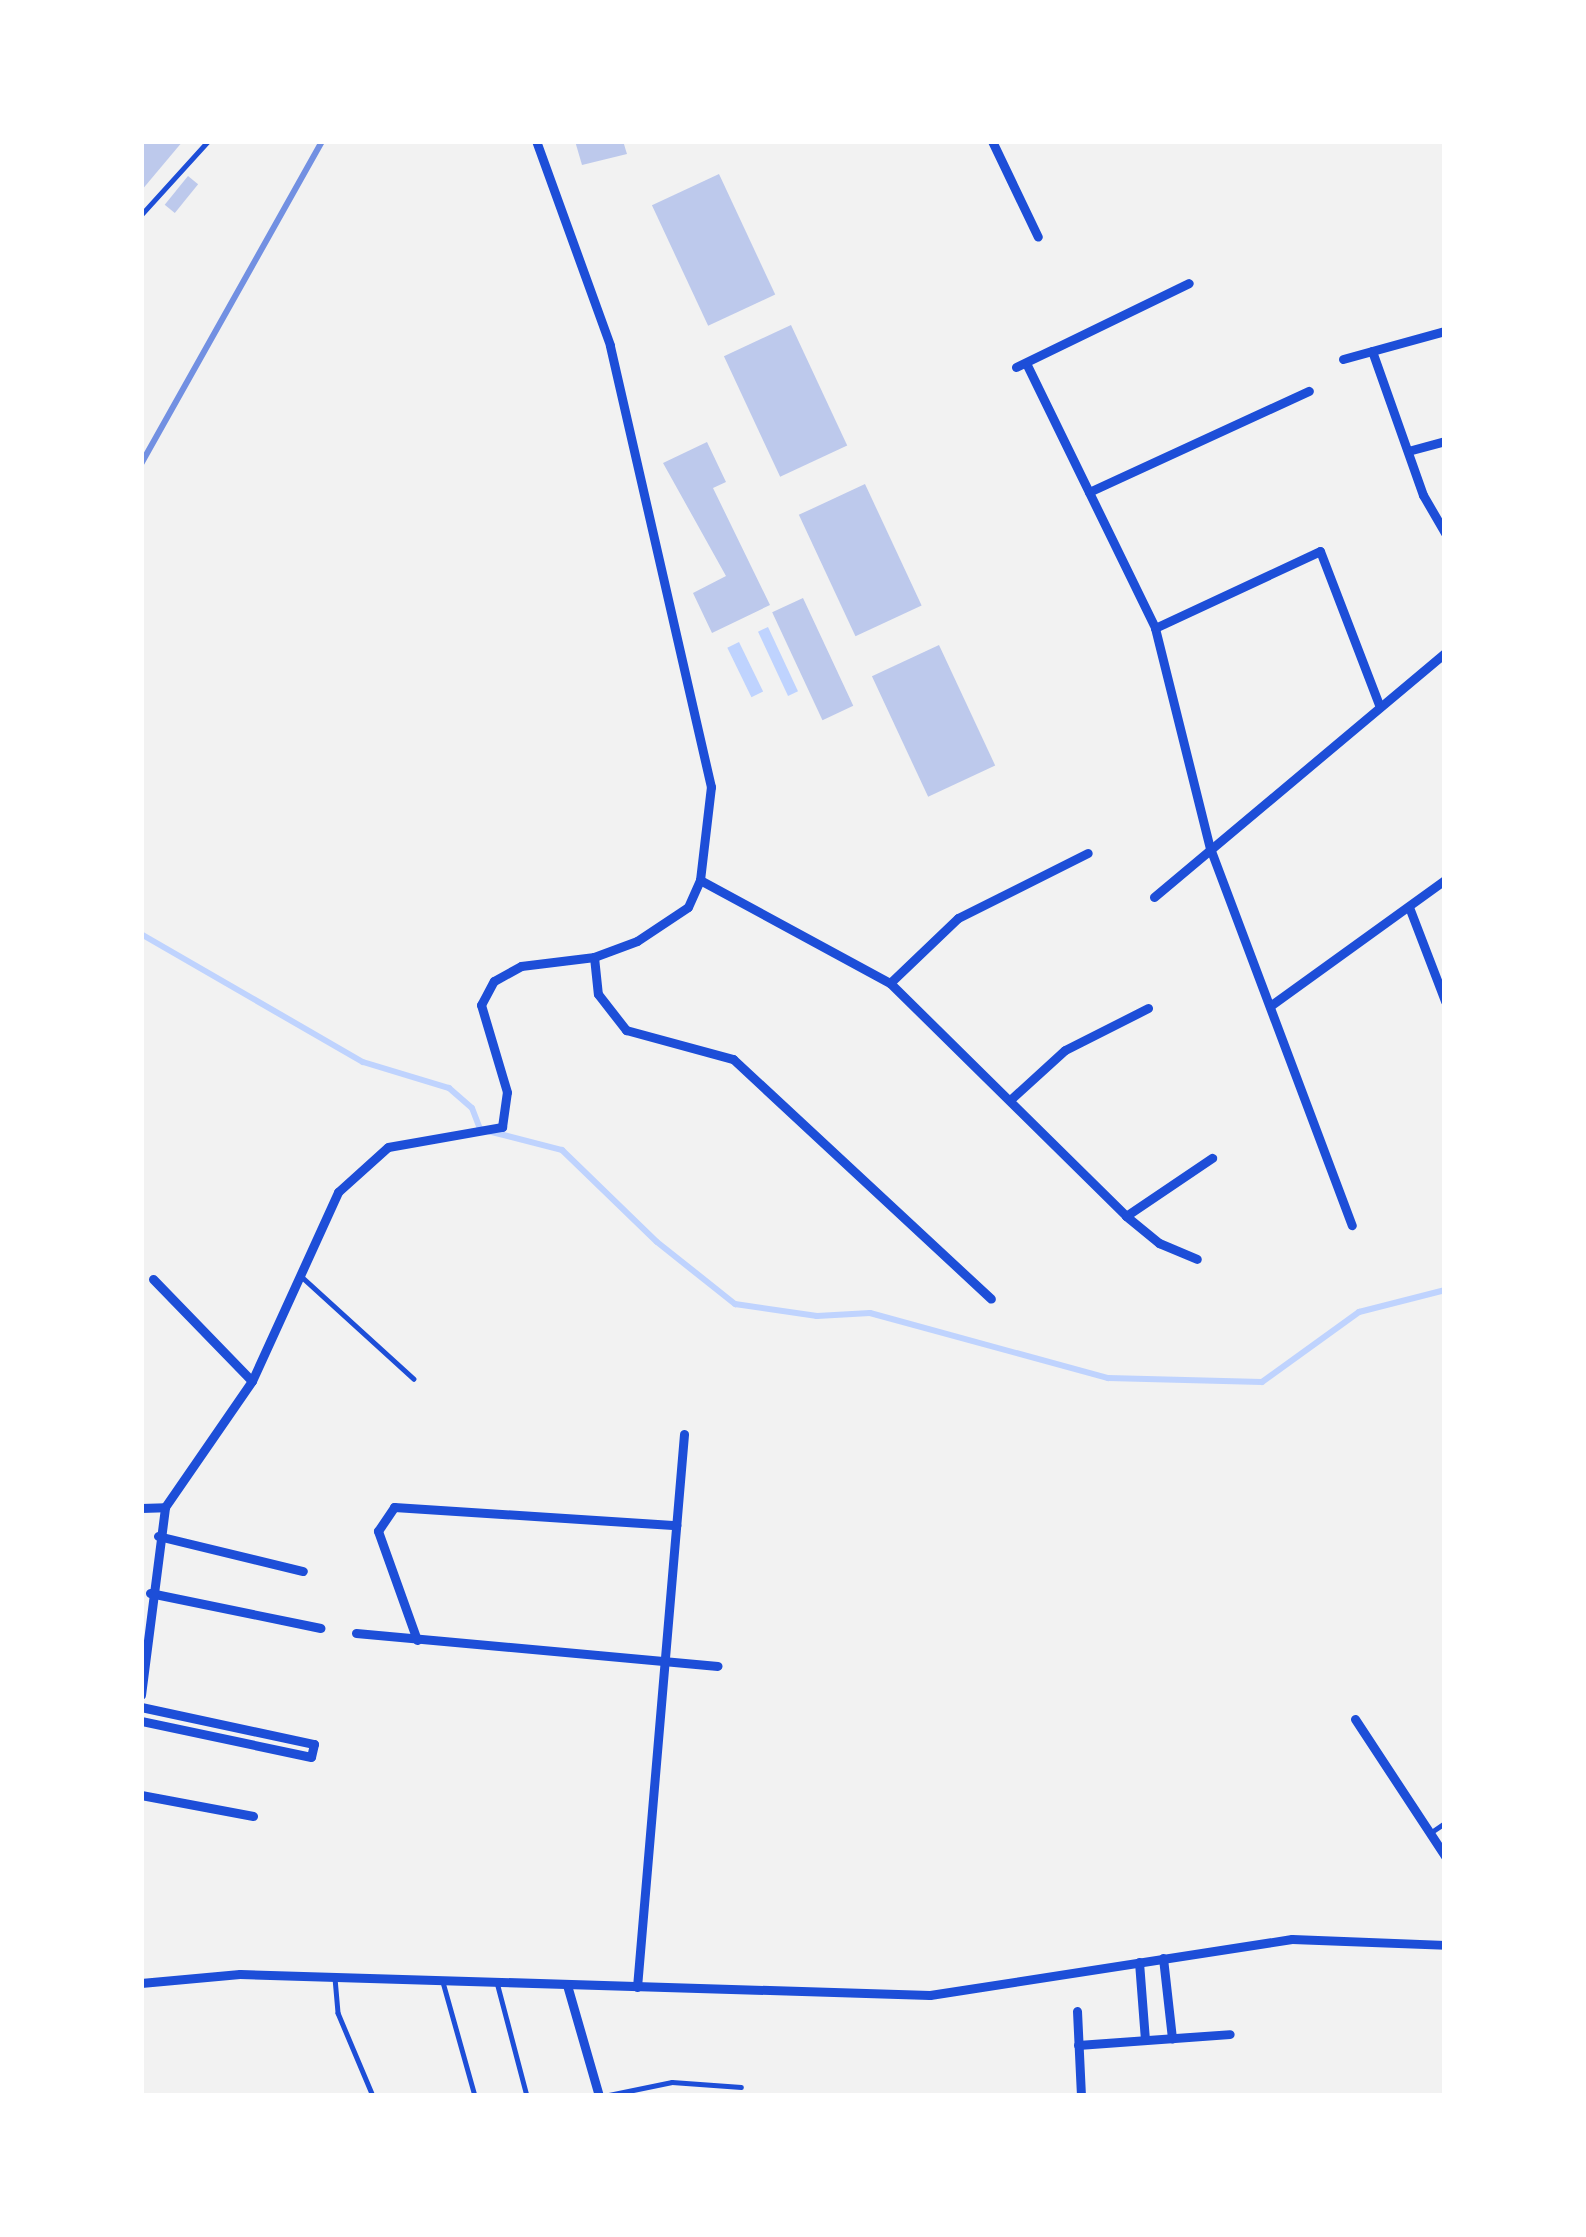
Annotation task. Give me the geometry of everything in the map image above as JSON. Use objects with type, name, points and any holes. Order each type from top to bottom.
[{"type":"street","points":[[141,1695],[165,1507],[252,1381],[338,1192],[364,1161],[409,1140],[502,1127],[508,1100],[484,1034],[482,1005],[494,981],[542,960],[593,958],[670,923],[700,880],[711,787],[610,345],[536,141]]},
{"type":"street","points":[[992,141],[1038,237]]},
{"type":"street","points":[[1190,283],[1021,365],[1155,628],[1210,848],[1352,1225]]},
{"type":"street","points":[[1343,359],[1445,331]]},
{"type":"street","points":[[1372,351],[1408,452],[1445,533]]},
{"type":"street","points":[[1089,493],[1309,392]]},
{"type":"street","points":[[1408,452],[1445,441]]},
{"type":"street","points":[[1155,628],[1320,551],[1380,707]]},
{"type":"street","points":[[1154,897],[1445,653]]},
{"type":"street","points":[[890,983],[958,917],[1088,853]]},
{"type":"street","points":[[700,880],[890,983],[1126,1216],[1159,1243],[1197,1259]]},
{"type":"street","points":[[1270,1006],[1445,880]]},
{"type":"street","points":[[1409,907],[1445,1001]]},
{"type":"street","points":[[593,958],[598,994],[626,1030],[733,1059],[991,1299]]},
{"type":"street","points":[[1010,1100],[1065,1050],[1148,1008]]},
{"type":"street","points":[[1126,1216],[1212,1158]]},
{"type":"street","points":[[153,1279],[252,1381]]},
{"type":"street","points":[[637,1987],[683,1434]]},
{"type":"street","points":[[141,1508],[165,1507]]},
{"type":"street","points":[[417,1640],[379,1531],[394,1507],[676,1526]]},
{"type":"street","points":[[158,1536],[303,1571]]},
{"type":"street","points":[[151,1594],[320,1628]]},
{"type":"street","points":[[356,1633],[717,1666]]},
{"type":"street","points":[[141,1707],[314,1744],[311,1757],[141,1721]]},
{"type":"street","points":[[1355,1718],[1445,1856]]},
{"type":"street","points":[[141,1796],[253,1816]]},
{"type":"street","points":[[141,1983],[239,1974],[930,1996],[1292,1939],[1445,1945]]},
{"type":"street","points":[[1163,1958],[1172,2038]]},
{"type":"street","points":[[1139,1962],[1145,2040]]},
{"type":"street","points":[[567,1984],[601,2096]]},
{"type":"street","points":[[1076,2011],[1081,2096]]},
{"type":"street","points":[[1078,2045],[1230,2034]]},
{"type":"lane","points":[[141,215],[208,141]]},
{"type":"lane","points":[[298,1273],[414,1378]]},
{"type":"lane","points":[[1430,1833],[1445,1823]]},
{"type":"lane","points":[[335,1978],[338,2013],[373,2096]]},
{"type":"lane","points":[[443,1982],[475,2096]]},
{"type":"lane","points":[[497,1984],[527,2096]]},
{"type":"lane","points":[[601,2096],[672,2082],[741,2087]]},
{"type":"water","points":[[768,627],[798,691],[788,696],[758,632]]},
{"type":"water","points":[[739,642],[763,691],[751,697],[727,648]]},
{"type":"building","points":[[141,141],[183,141],[141,191]]},
{"type":"building","points":[[575,141],[623,141],[627,154],[582,165]]},
{"type":"building","points":[[719,174],[775,295],[708,326],[652,205]]},
{"type":"building","points":[[188,176],[198,184],[175,213],[165,205]]},
{"type":"building","points":[[791,325],[847,446],[780,477],[724,356]]},
{"type":"building","points":[[707,442],[726,482],[713,488],[770,605],[712,633],[693,593],[726,576],[663,463]]},
{"type":"building","points":[[865,484],[922,605],[855,636],[799,515]]},
{"type":"building","points":[[803,598],[853,706],[822,720],[772,612]]},
{"type":"building","points":[[939,645],[995,766],[928,797],[872,676]]},
{"type":"waterway","points":[[141,934],[363,1062],[449,1088],[472,1108],[480,1129],[562,1150],[657,1242],[735,1304],[817,1316],[870,1313],[1108,1378],[1262,1382],[1359,1312],[1445,1290]]},
{"type":"railway","points":[[141,464],[322,141]]}]
